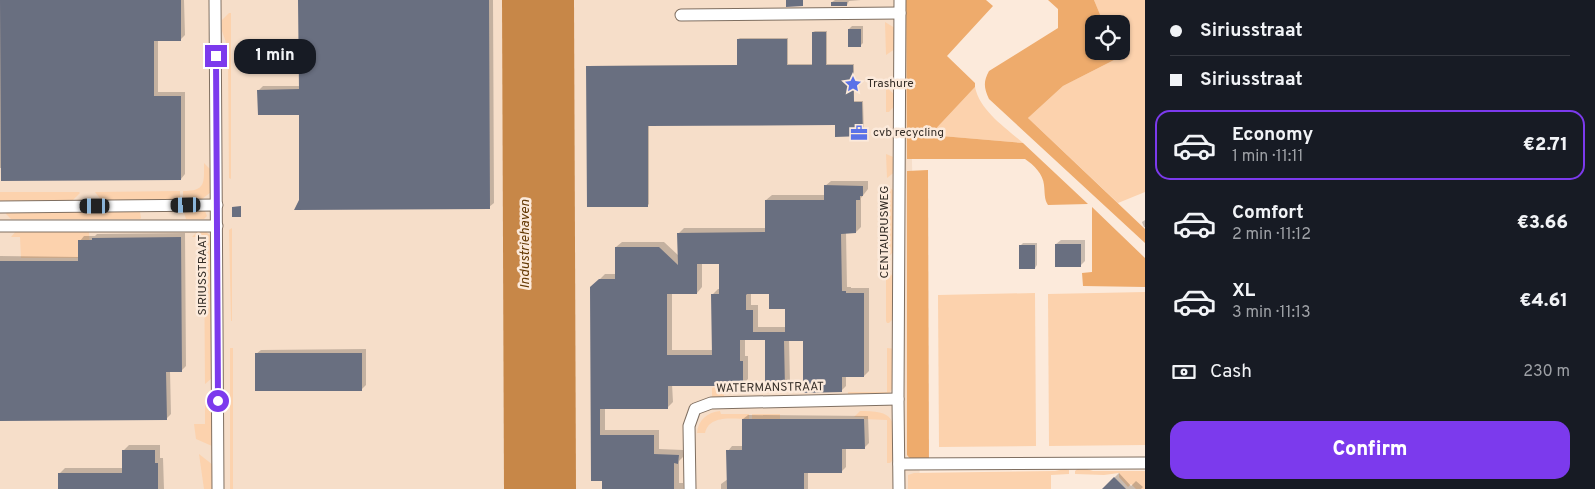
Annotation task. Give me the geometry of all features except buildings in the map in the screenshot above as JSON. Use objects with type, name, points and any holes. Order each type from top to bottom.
[{"type":"street","name":"SIRIUSSTRAAT","points":[[216,0],[218,489]]},
{"type":"street","name":"CENTAURUSWEG","points":[[899,489],[900,0]]},
{"type":"street","points":[[681,15],[900,13]]},
{"type":"street","points":[[0,207],[217,205]]},
{"type":"street","points":[[170,206],[172,226]]},
{"type":"street","points":[[0,226],[216,226]]},
{"type":"street","name":"WATERMANSTRAAT","points":[[690,489],[689,426],[695,410],[710,403],[898,400]]},
{"type":"street","points":[[899,464],[1144,463]]},
{"type":"shaded area","points":[[0,0],[510,0],[513,489],[0,489]]},
{"type":"shaded area","points":[[567,0],[908,0],[920,489],[570,489]]},
{"type":"shaded area","points":[[906,0],[986,0],[993,6],[947,56],[975,83],[975,87],[930,135],[1023,143],[1088,204],[1048,205],[1042,177],[1035,167],[1025,159],[907,159]]},
{"type":"shaded area","points":[[1048,0],[1094,0],[1100,15],[1085,15],[1085,60],[1114,60],[1063,86],[1028,118],[1145,229],[1145,243],[989,99],[987,95],[985,82],[989,71],[1058,28],[1058,9]]},
{"type":"shaded area","points":[[1094,0],[1145,0],[1145,192],[1118,203],[1028,118],[1063,86],[1114,60],[1130,60],[1130,15],[1100,15]]},
{"type":"shaded area","points":[[231,13],[231,179],[229,178],[228,48],[222,31],[222,20]]},
{"type":"shaded area","points":[[885,22],[895,28],[895,49],[886,55]]},
{"type":"shaded area","points":[[886,87],[895,95],[895,105],[889,112],[886,112]]},
{"type":"shaded area","points":[[975,87],[982,104],[988,111],[1001,125],[1023,143],[930,135]]},
{"type":"shaded area","points":[[886,154],[896,158],[896,171],[887,178]]},
{"type":"shaded area","points":[[204,163],[211,170],[211,192],[202,199],[183,201],[183,191],[191,191],[202,185]]},
{"type":"shaded area","points":[[928,170],[929,463],[913,462],[907,455],[907,171]]},
{"type":"shaded area","points":[[887,185],[896,193],[896,250],[886,258]]},
{"type":"shaded area","points":[[180,191],[180,201],[102,201],[95,192]]},
{"type":"shaded area","points":[[0,192],[80,193],[72,201],[0,202]]},
{"type":"shaded area","points":[[1092,207],[1145,258],[1145,287],[1083,286],[1082,273],[1092,272]]},
{"type":"shaded area","points":[[186,211],[205,211],[207,216],[204,219],[186,219],[184,213]]},
{"type":"shaded area","points":[[7,212],[140,212],[141,218],[11,219],[6,214]]},
{"type":"shaded area","points":[[232,228],[232,321],[231,321],[229,230]]},
{"type":"shaded area","points":[[17,230],[89,230],[90,258],[21,258],[20,237],[11,237]]},
{"type":"shaded area","points":[[199,230],[205,231],[211,236],[212,378],[205,384],[204,242],[200,237],[192,237]]},
{"type":"shaded area","points":[[886,270],[896,279],[896,316],[889,323],[886,321]]},
{"type":"shaded area","points":[[1145,292],[1145,445],[1049,446],[1048,294]]},
{"type":"shaded area","points":[[1035,293],[1036,446],[939,447],[938,295]]},
{"type":"shaded area","points":[[230,348],[233,348],[233,489],[230,489]]},
{"type":"shaded area","points":[[887,348],[896,349],[895,380],[888,395],[848,397],[848,392],[887,392]]},
{"type":"shaded area","points":[[718,387],[720,391],[724,391],[724,400],[712,397],[712,388]]},
{"type":"shaded area","points":[[205,397],[213,402],[212,446],[196,439],[194,424],[205,424]]},
{"type":"shaded area","points":[[720,411],[721,414],[749,414],[749,419],[730,418],[717,420],[707,427],[705,433],[697,433],[699,424],[704,418],[711,413]]},
{"type":"shaded area","points":[[860,411],[882,413],[892,421],[897,456],[890,463],[887,463],[887,420],[854,417]]},
{"type":"shaded area","points":[[752,414],[780,414],[780,419],[752,419]]},
{"type":"shaded area","points":[[199,454],[213,465],[213,489],[204,489]]},
{"type":"shaded area","points":[[1079,468],[1093,471],[1145,471],[1145,489],[1136,489],[1131,484],[1128,487],[1119,477],[1119,473],[1104,475],[1075,474],[1075,471]]},
{"type":"shaded area","points":[[1069,470],[1069,474],[1051,475],[1051,489],[908,489],[908,475],[914,473],[1055,471]]},
{"type":"water","name":"Industriehaven","points":[[502,0],[574,0],[576,489],[504,489]]},
{"type":"place","name":"Trashure","points":[[853,84]]},
{"type":"place","name":"cvb recycling","points":[[859,133]]},
{"type":"route","points":[[216,56],[218,401]]}]
